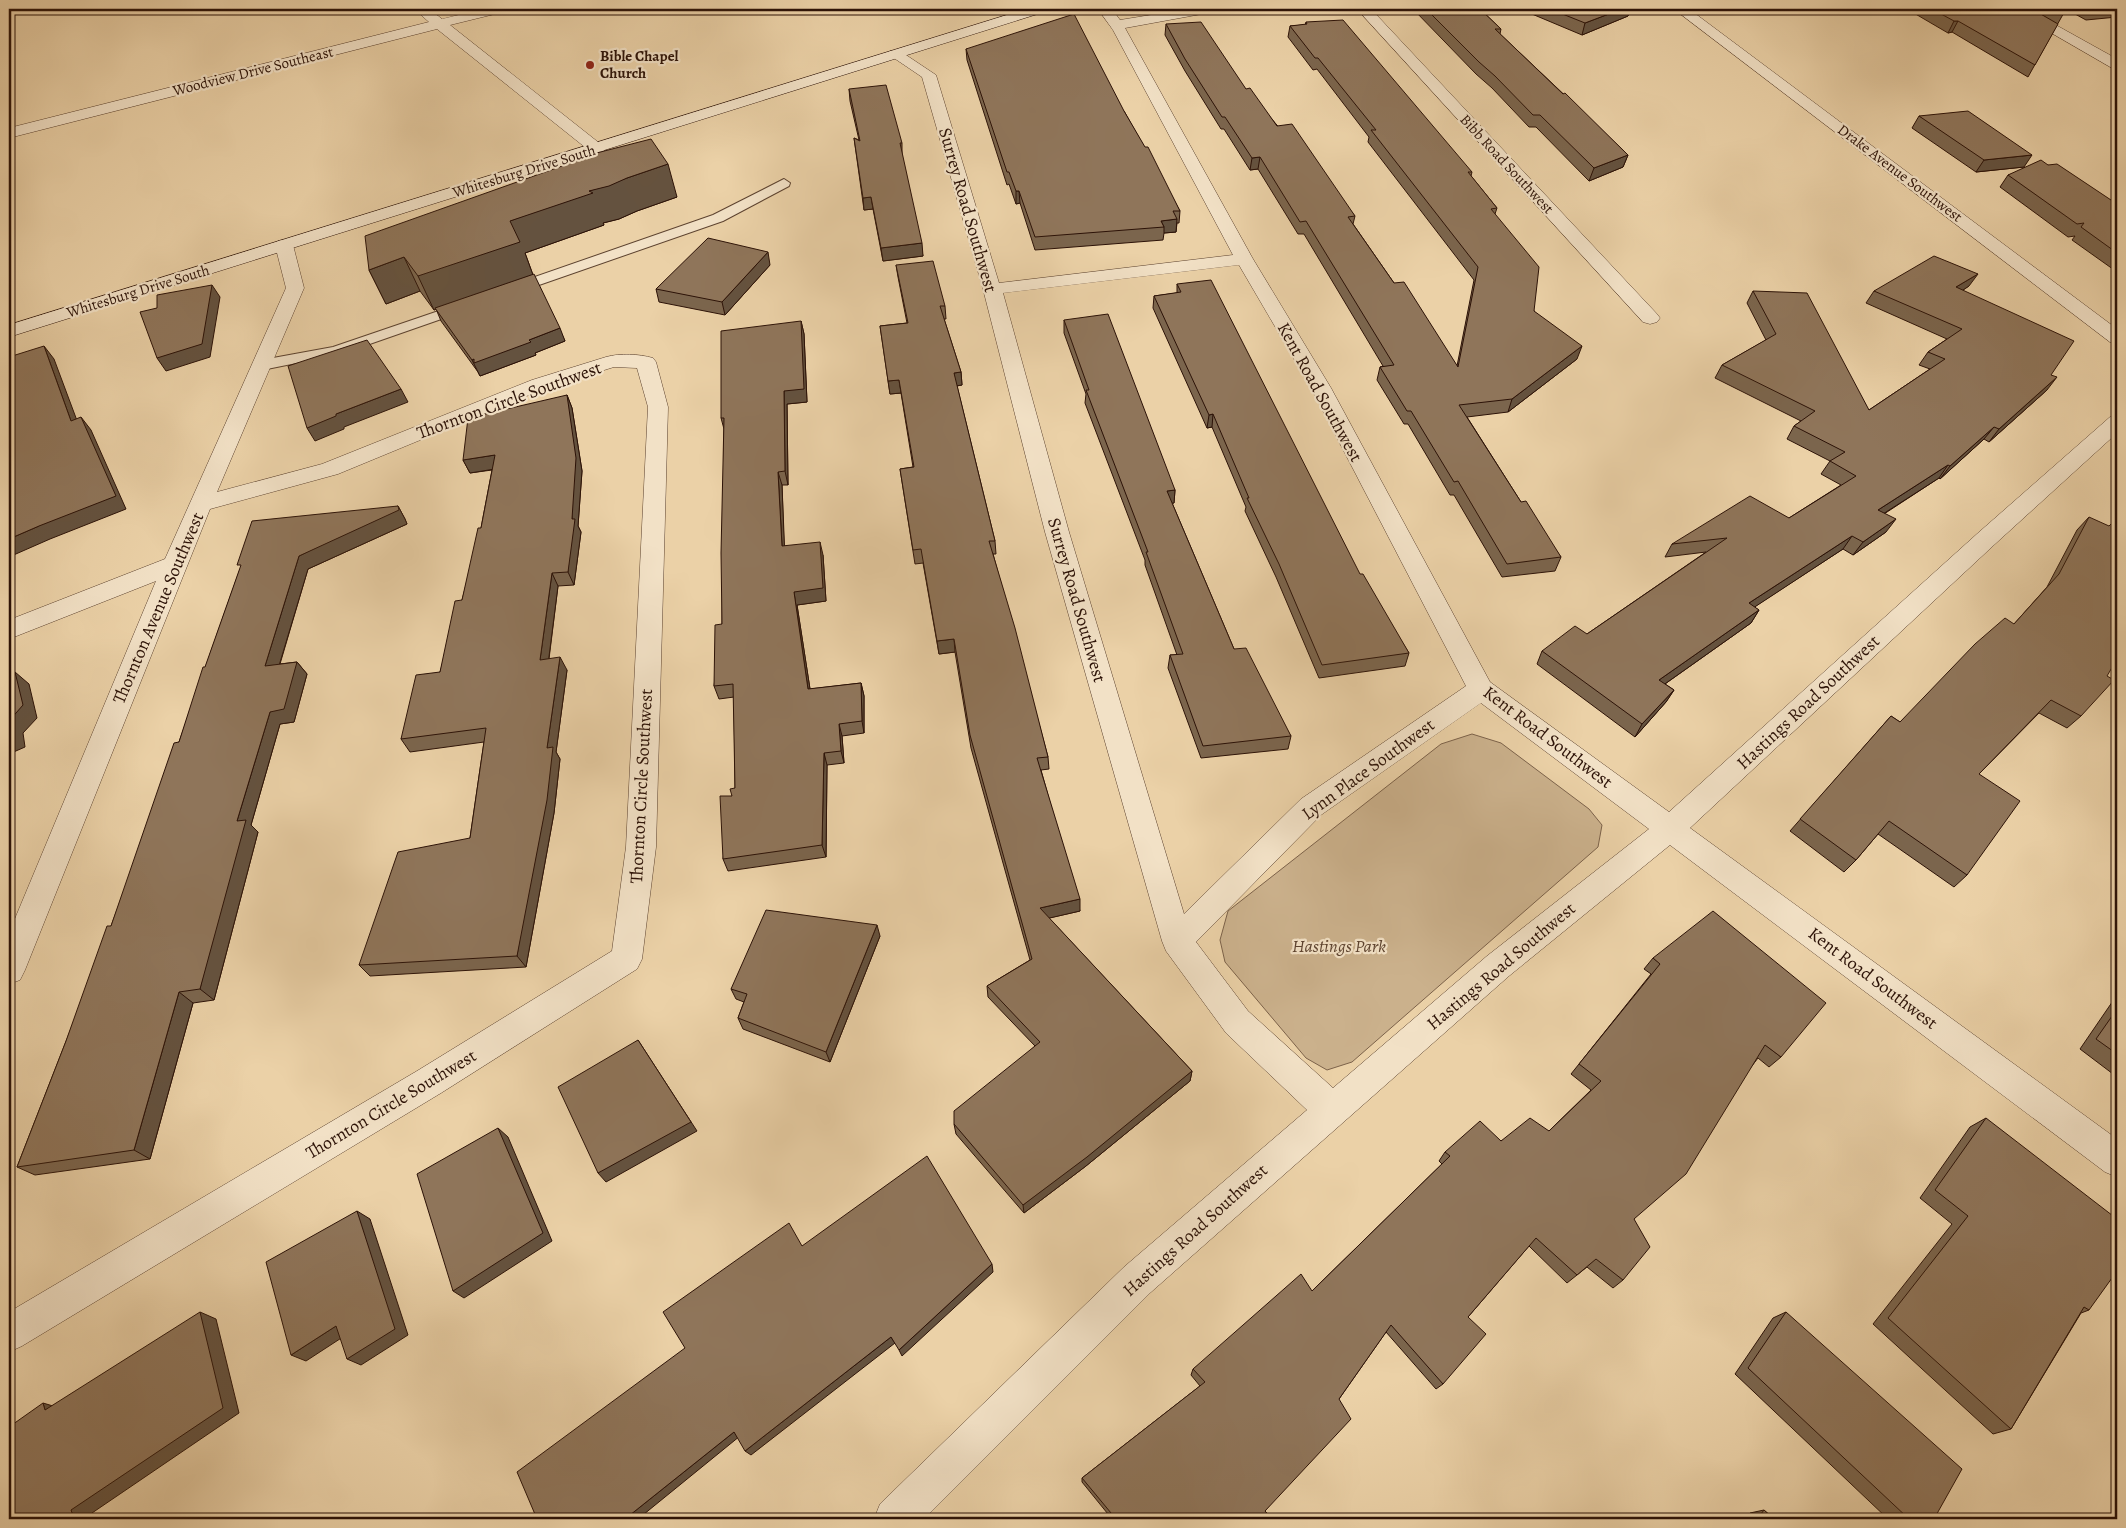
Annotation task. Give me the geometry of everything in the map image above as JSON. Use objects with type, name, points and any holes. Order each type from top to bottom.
[{"type":"street","points":[[421,9],[597,148]]},
{"type":"street","name":"Woodview Drive Southeast","points":[[9,133],[498,9]]},
{"type":"street","name":"Whitesburg Drive South","points":[[9,331],[895,54],[1012,12],[1039,9]]},
{"type":"street","points":[[1111,17],[1172,16],[1207,9]]},
{"type":"street","name":"Bibb Road Southwest","points":[[1364,9],[1650,318]]},
{"type":"street","name":"Drake Avenue Southwest","points":[[1681,9],[2117,338]]},
{"type":"street","points":[[2017,9],[2117,65]]},
{"type":"street","name":"Kent Road Southwest","points":[[1111,17],[1244,259],[1321,388],[1480,689],[1671,828],[2117,1160]]},
{"type":"street","name":"Surrey Road Southwest","points":[[895,54],[929,75],[992,289],[1057,532],[1177,941],[1237,1022],[1332,1110]]},
{"type":"street","name":"Thornton Avenue Southwest","points":[[9,970],[175,564],[295,288],[284,245]]},
{"type":"street","points":[[992,289],[1244,259]]},
{"type":"street","name":"Thornton Circle Southwest","points":[[9,1333],[429,1082],[626,959],[641,847],[658,408],[646,362],[613,361],[539,384],[330,469],[201,504]]},
{"type":"street","name":"Hastings Road Southwest","points":[[894,1519],[1136,1280],[1498,966],[1671,828],[1986,539],[2117,422]]},
{"type":"street","points":[[9,630],[175,564]]},
{"type":"street","name":"Lynn Place Southwest","points":[[1177,941],[1311,807],[1480,689]]},
{"type":"lane","points":[[494,296],[718,218],[784,183]]},
{"type":"lane","points":[[262,365],[336,351],[476,303]]},
{"type":"green space","name":"Hastings Park","points":[[1472,734],[1501,743],[1589,809],[1602,825],[1598,847],[1352,1062],[1327,1070],[1306,1058],[1225,962],[1220,940],[1228,911],[1441,744]]},
{"type":"building","points":[[1426,9],[1480,9],[1501,29],[1495,29],[1563,94],[1565,93],[1628,155],[1594,168],[1540,115],[1533,115]]},
{"type":"building","points":[[1550,9],[1622,9],[1585,23]]},
{"type":"building","points":[[1932,9],[2032,9],[2058,24],[2035,65],[1958,21],[1954,21]]},
{"type":"building","points":[[1074,14],[1124,111],[1145,147],[1148,147],[1180,211],[1173,211],[1177,219],[1161,221],[1164,227],[1035,237],[1019,191],[1016,191],[1009,172],[1007,172],[966,49]]},
{"type":"building","points":[[1343,20],[1472,172],[1468,172],[1497,208],[1491,209],[1539,267],[1534,311],[1582,346],[1512,399],[1459,405],[1521,502],[1526,501],[1561,557],[1507,564],[1458,481],[1454,482],[1411,411],[1407,411],[1380,367],[1394,365],[1306,221],[1300,222],[1260,157],[1252,158],[1225,117],[1222,117],[1185,59],[1166,24],[1201,22],[1246,89],[1250,88],[1277,126],[1292,124],[1355,216],[1348,217],[1394,283],[1404,282],[1458,367],[1478,267],[1371,130],[1376,130],[1290,26],[1307,24],[1306,22]]},
{"type":"building","points":[[886,85],[902,143],[900,143],[922,243],[881,248],[871,197],[863,198],[854,138],[860,141],[849,89]]},
{"type":"building","points":[[1968,111],[2032,155],[1984,160],[1919,116]]},
{"type":"building","points":[[651,139],[668,164],[609,186],[589,191],[593,193],[510,221],[520,242],[418,276],[404,257],[369,270],[365,236],[579,160],[577,158]]},
{"type":"building","points":[[2041,160],[2048,165],[2057,164],[2117,204],[2117,253],[2081,227],[2084,223],[2077,224],[2008,175]]},
{"type":"building","points":[[708,238],[768,252],[722,302],[656,289]]},
{"type":"building","points":[[1934,256],[1978,274],[1956,287],[2074,341],[2051,375],[2057,377],[1999,429],[1994,427],[1950,466],[1948,465],[1878,510],[1896,519],[1863,542],[1852,536],[1749,603],[1759,610],[1659,680],[1674,690],[1642,724],[1542,651],[1575,626],[1587,634],[1727,538],[1672,544],[1750,496],[1789,518],[1856,476],[1830,461],[1845,452],[1794,426],[1815,411],[1722,365],[1776,334],[1753,291],[1807,293],[1869,410],[1945,359],[1928,352],[1962,329],[1874,291]]},
{"type":"building","points":[[933,261],[945,306],[940,306],[961,372],[954,373],[995,541],[989,541],[1015,628],[1048,757],[1037,758],[1080,899],[1040,908],[1192,1071],[1087,1157],[1023,1205],[954,1124],[954,1111],[1040,1042],[987,986],[1032,959],[970,735],[954,639],[937,641],[921,549],[913,550],[900,469],[914,467],[899,380],[888,381],[880,326],[908,323],[896,265]]},
{"type":"building","points":[[534,274],[560,328],[529,340],[531,342],[474,363],[474,359],[472,360],[435,308]]},
{"type":"building","points":[[1211,280],[1360,574],[1363,574],[1409,653],[1322,665],[1279,564],[1247,498],[1249,498],[1213,414],[1209,415],[1154,296],[1181,292],[1177,284]]},
{"type":"building","points":[[212,285],[202,344],[157,358],[140,312],[157,308],[157,295]]},
{"type":"building","points":[[1108,314],[1175,490],[1167,491],[1234,649],[1246,648],[1291,736],[1203,746],[1170,655],[1183,654],[1146,552],[1148,552],[1086,390],[1089,390],[1064,320]]},
{"type":"building","points":[[801,321],[804,389],[784,391],[785,471],[778,472],[782,546],[820,542],[823,588],[794,592],[808,689],[861,683],[862,721],[839,724],[841,751],[824,753],[822,845],[723,859],[720,796],[732,796],[730,789],[735,788],[733,684],[714,686],[715,625],[722,624],[721,553],[724,418],[721,418],[721,331]]},
{"type":"building","points":[[367,340],[401,389],[336,414],[336,416],[307,428],[288,366]]},
{"type":"building","points":[[44,346],[71,421],[81,417],[116,496],[9,539],[9,357]]},
{"type":"building","points":[[567,395],[576,458],[572,519],[575,519],[568,572],[552,573],[540,660],[560,657],[547,748],[553,747],[547,800],[517,956],[359,965],[398,852],[470,838],[486,728],[401,739],[416,675],[440,672],[455,601],[462,600],[478,528],[481,528],[495,455],[463,460],[468,418]]},
{"type":"building","points":[[398,506],[399,510],[299,556],[265,666],[297,662],[284,709],[270,712],[237,821],[246,820],[200,989],[179,992],[134,1150],[17,1167],[66,1041],[107,926],[111,926],[174,743],[179,742],[203,667],[205,667],[241,565],[237,565],[252,521]]},
{"type":"building","points":[[2089,517],[2109,526],[2117,518],[2117,659],[2107,676],[2114,680],[2081,716],[2051,700],[1979,774],[2020,801],[1967,875],[1889,821],[1856,860],[1800,819],[1891,716],[1900,722],[1975,644],[2005,618],[2014,624],[2059,574]]},
{"type":"building","points":[[15,672],[23,705],[9,721],[9,674]]},
{"type":"building","points":[[766,910],[877,925],[826,1052],[738,1018],[747,994],[731,989]]},
{"type":"building","points":[[1713,911],[1826,1003],[1781,1057],[1765,1045],[1686,1174],[1634,1219],[1650,1247],[1623,1280],[1596,1259],[1577,1275],[1536,1238],[1468,1317],[1486,1334],[1443,1384],[1391,1325],[1339,1399],[1351,1419],[1265,1511],[1272,1519],[1116,1519],[1082,1478],[1205,1382],[1193,1369],[1301,1274],[1312,1291],[1450,1156],[1445,1152],[1480,1121],[1501,1141],[1530,1118],[1549,1131],[1601,1081],[1579,1064],[1660,964],[1653,958]]},
{"type":"building","points":[[2117,1009],[2117,1054],[2096,1039]]},
{"type":"building","points":[[638,1040],[691,1122],[598,1173],[558,1087]]},
{"type":"building","points":[[1986,1118],[2117,1219],[2117,1271],[2089,1310],[2084,1307],[2011,1429],[1888,1318],[1968,1216],[1935,1190]]},
{"type":"building","points":[[498,1128],[543,1233],[453,1291],[417,1174]]},
{"type":"building","points":[[927,1156],[992,1264],[899,1350],[891,1337],[745,1451],[734,1432],[625,1519],[537,1519],[517,1472],[685,1348],[663,1312],[789,1223],[802,1246]]},
{"type":"building","points":[[357,1211],[395,1329],[347,1359],[336,1326],[291,1355],[266,1262]]},
{"type":"building","points":[[200,1312],[223,1408],[71,1510],[74,1519],[9,1519],[9,1427],[43,1403],[45,1410]]},
{"type":"building","points":[[1786,1312],[1962,1469],[1934,1519],[1909,1519],[1748,1368]]},
{"type":"building","points":[[1764,1510],[1774,1519],[1757,1519]]},
{"type":"place","name":"Bible Chapel Church","points":[[590,65]]}]
